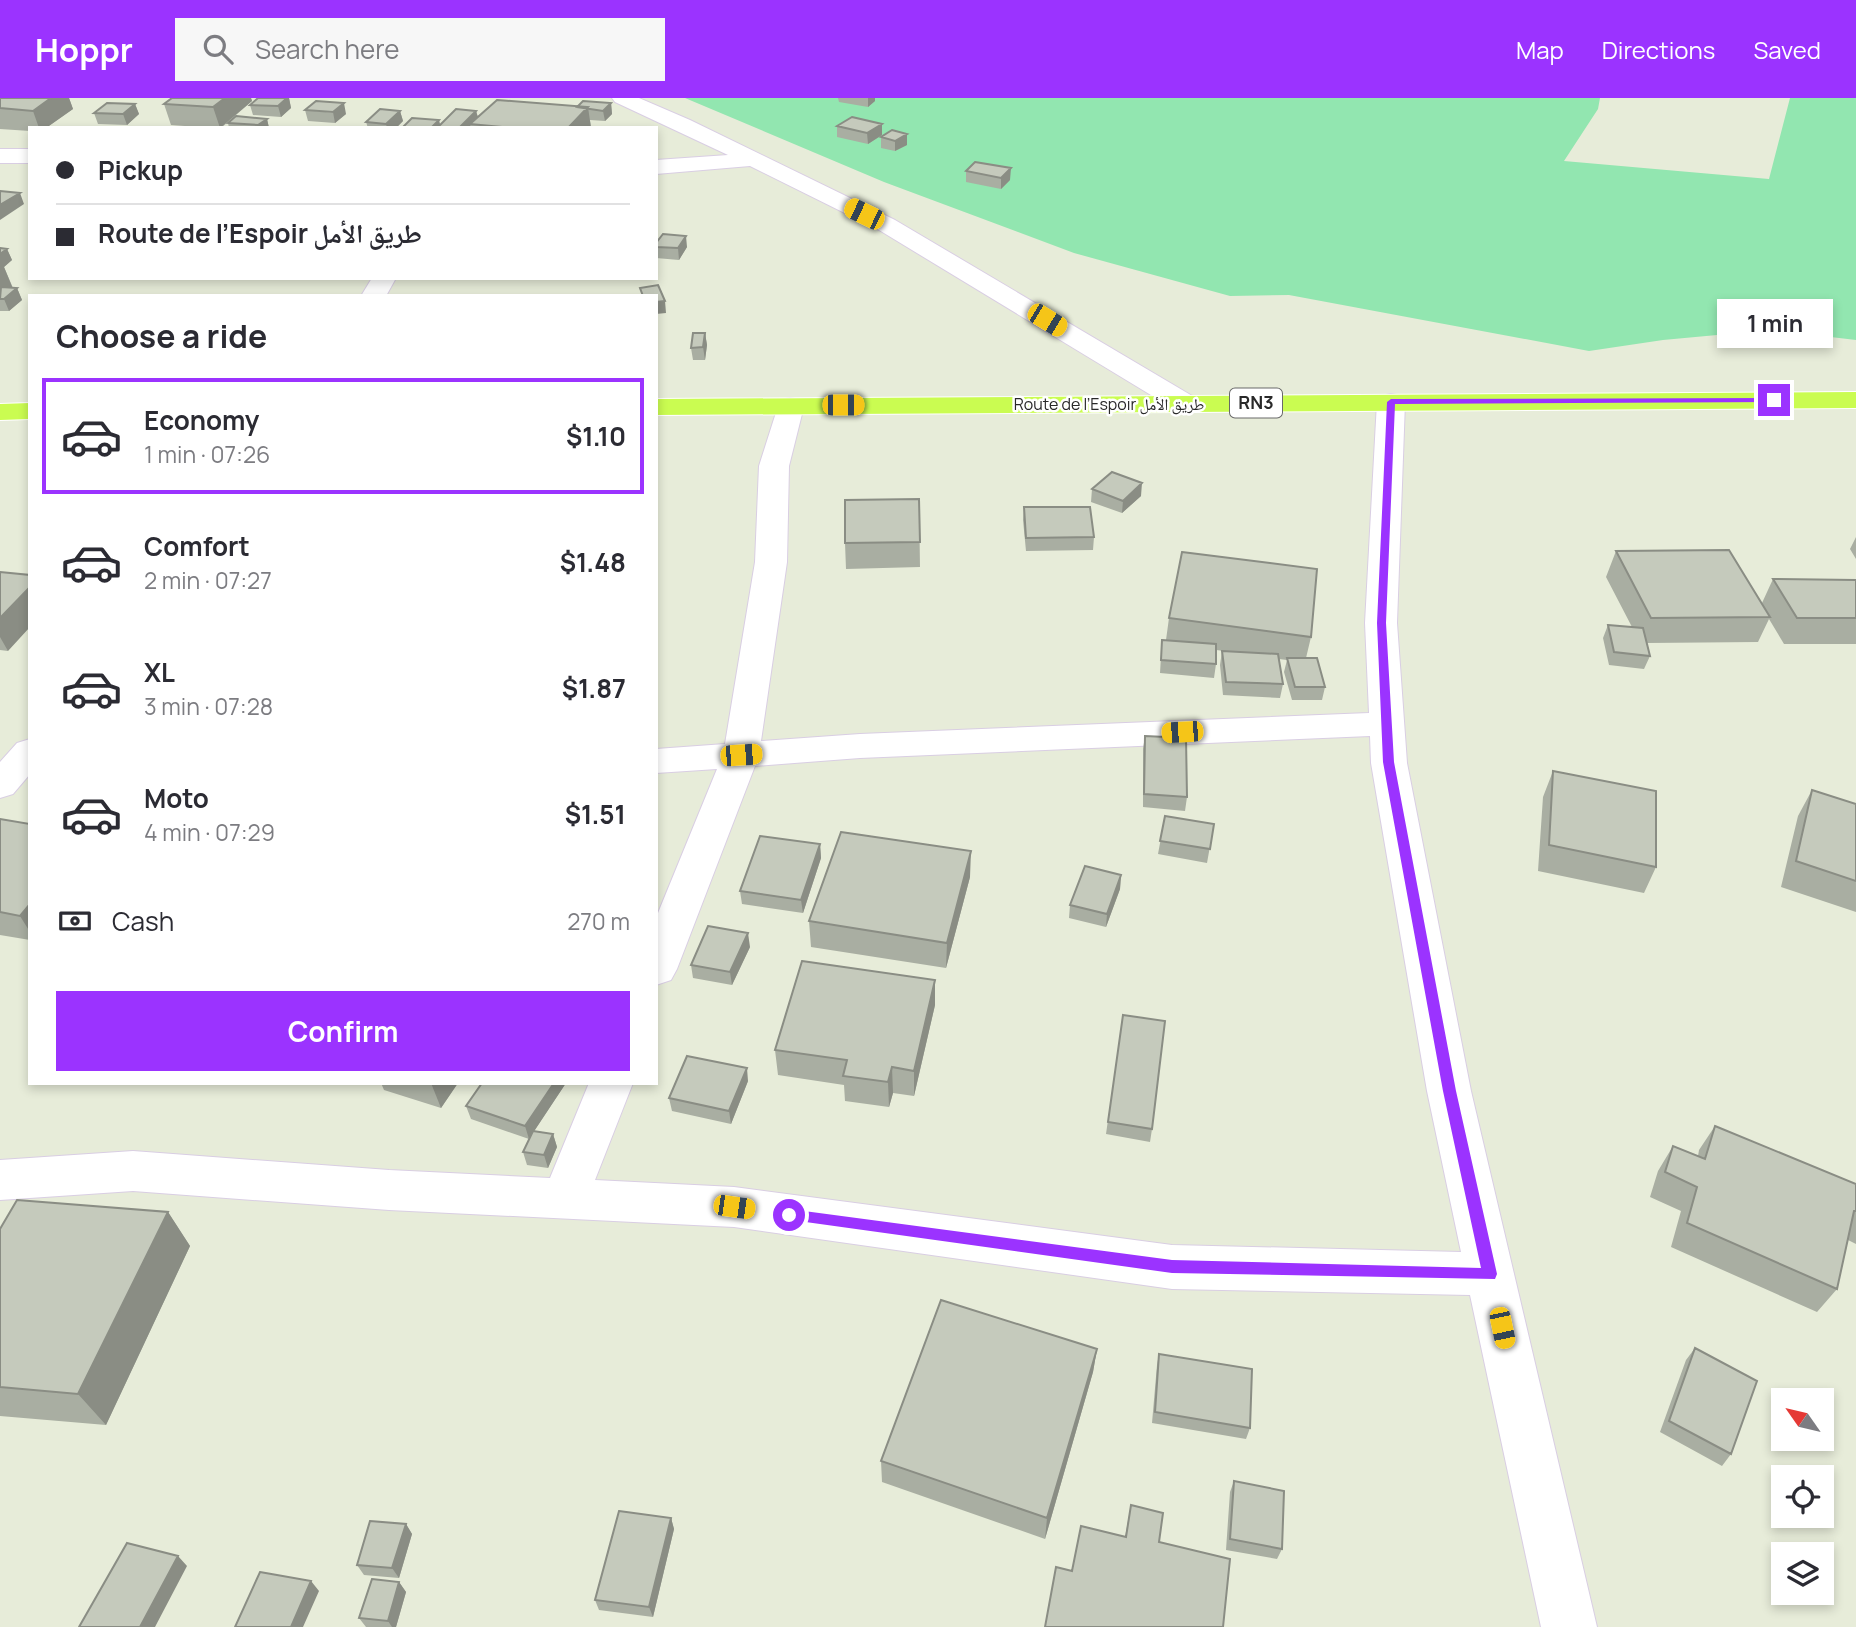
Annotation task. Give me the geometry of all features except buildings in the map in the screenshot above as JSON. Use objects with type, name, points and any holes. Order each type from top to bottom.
[{"type":"highway","name":"Route de l’Espoir طريق الأمل","points":[[658,407],[1856,400]]},
{"type":"highway","points":[[0,412],[28,411]]},
{"type":"street","points":[[622,98],[887,225],[1184,403]]},
{"type":"street","points":[[0,156],[28,156]]},
{"type":"street","points":[[658,167],[753,159]]},
{"type":"street","points":[[1391,402],[1381,623],[1389,762],[1449,1091],[1569,1627]]},
{"type":"street","points":[[658,963],[741,755],[771,562],[774,466],[790,406]]},
{"type":"street","points":[[658,761],[860,746],[1385,724]]},
{"type":"street","points":[[0,748],[28,749]]},
{"type":"street","points":[[0,785],[28,751]]},
{"type":"street","points":[[565,1198],[610,1085]]},
{"type":"street","points":[[0,1180],[133,1171],[389,1190],[734,1207],[1172,1267],[1490,1274]]},
{"type":"green space","points":[[685,98],[1600,98],[1598,109],[1564,161],[1769,179],[1790,98],[1856,98],[1856,340],[1771,330],[1663,340],[1589,351],[1289,295],[1230,296],[1074,253],[884,182]]},
{"type":"route","points":[[789,1215],[1172,1267],[1490,1274],[1449,1091],[1389,762],[1381,623],[1391,402],[1774,400]]}]
